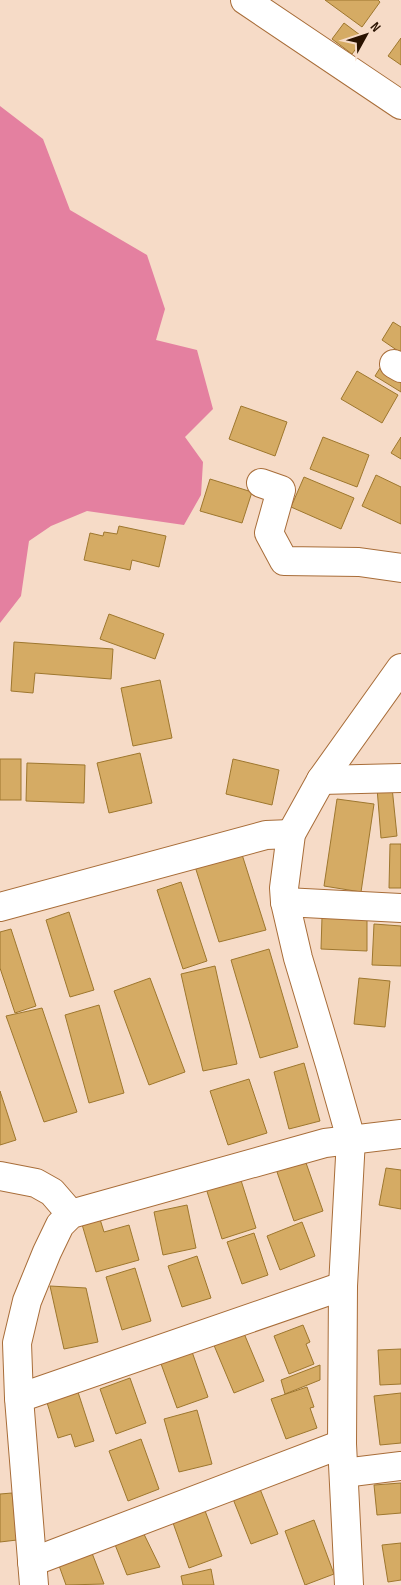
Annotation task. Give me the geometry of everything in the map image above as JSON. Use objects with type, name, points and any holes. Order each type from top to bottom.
[{"type":"street","points":[[245,0],[401,105]]},
{"type":"street","points":[[262,483],[281,490],[269,534],[284,560],[359,562],[401,568]]},
{"type":"street","points":[[349,1585],[342,1444],[343,1286],[351,1139],[298,958],[285,902],[284,888],[290,834],[320,780],[401,668]]},
{"type":"street","points":[[320,780],[401,778]]},
{"type":"street","points":[[0,907],[266,835],[290,834]]},
{"type":"street","points":[[285,902],[401,908]]},
{"type":"street","points":[[342,1444],[33,1574],[19,1398],[17,1343],[27,1301],[60,1225],[71,1214],[325,1143],[401,1134]]},
{"type":"street","points":[[0,1176],[36,1183],[52,1192],[71,1214]]},
{"type":"street","points":[[19,1398],[343,1286]]},
{"type":"street","points":[[344,1473],[401,1466]]},
{"type":"shaded area","points":[[0,106],[43,139],[70,210],[147,255],[165,309],[156,340],[197,350],[213,409],[185,437],[203,462],[201,495],[184,525],[87,511],[51,526],[29,541],[21,596],[0,623]]},
{"type":"building","points":[[325,0],[378,0],[380,2],[362,27]]},
{"type":"building","points":[[344,23],[364,38],[352,54],[332,39]]},
{"type":"building","points":[[401,38],[401,65],[388,56]]},
{"type":"building","points":[[393,322],[401,327],[401,353],[382,340]]},
{"type":"building","points":[[380,368],[401,380],[401,392],[375,376]]},
{"type":"building","points":[[357,371],[398,395],[382,423],[341,399]]},
{"type":"building","points":[[241,406],[287,422],[275,456],[229,439]]},
{"type":"building","points":[[323,437],[369,455],[357,487],[310,469]]},
{"type":"building","points":[[401,437],[401,459],[391,453]]},
{"type":"building","points":[[376,475],[401,487],[401,524],[362,506]]},
{"type":"building","points":[[304,477],[354,498],[341,529],[291,507]]},
{"type":"building","points":[[210,479],[252,492],[242,523],[200,511]]},
{"type":"building","points":[[119,526],[166,536],[159,567],[132,560],[130,570],[84,560],[90,533],[103,536],[104,532],[117,534]]},
{"type":"building","points":[[109,614],[164,634],[155,659],[100,639]]},
{"type":"building","points":[[14,642],[113,649],[111,679],[35,673],[33,693],[11,691]]},
{"type":"building","points":[[160,680],[172,738],[133,746],[121,688]]},
{"type":"building","points":[[140,753],[152,803],[109,813],[97,763]]},
{"type":"building","points":[[0,759],[21,759],[21,800],[0,800]]},
{"type":"building","points":[[233,759],[279,770],[272,805],[226,794]]},
{"type":"building","points":[[27,763],[85,765],[84,803],[26,801]]},
{"type":"building","points":[[392,787],[397,836],[381,838],[377,788]]},
{"type":"building","points":[[337,799],[374,804],[361,892],[324,886]]},
{"type":"building","points":[[390,844],[401,844],[401,888],[389,888]]},
{"type":"building","points":[[239,845],[266,930],[219,942],[192,857]]},
{"type":"building","points":[[181,882],[207,961],[183,969],[157,890]]},
{"type":"building","points":[[69,912],[94,990],[70,997],[46,920]]},
{"type":"building","points":[[322,917],[367,919],[367,951],[321,949]]},
{"type":"building","points":[[374,924],[401,926],[401,966],[372,965]]},
{"type":"building","points":[[11,929],[36,1006],[15,1013],[0,968],[0,932]]},
{"type":"building","points":[[269,949],[298,1047],[260,1058],[231,960]]},
{"type":"building","points":[[215,966],[237,1064],[203,1071],[181,974]]},
{"type":"building","points":[[150,978],[185,1072],[149,1085],[114,991]]},
{"type":"building","points":[[359,978],[390,981],[385,1027],[354,1024]]},
{"type":"building","points":[[99,1005],[124,1093],[89,1103],[65,1015]]},
{"type":"building","points":[[42,1008],[77,1112],[44,1122],[6,1016]]},
{"type":"building","points":[[304,1063],[320,1121],[289,1129],[274,1072]]},
{"type":"building","points":[[249,1079],[267,1133],[228,1145],[210,1091]]},
{"type":"building","points":[[0,1091],[16,1140],[0,1145]]},
{"type":"building","points":[[305,1160],[323,1211],[294,1221],[276,1169]]},
{"type":"building","points":[[386,1168],[401,1170],[401,1209],[379,1205]]},
{"type":"building","points":[[239,1174],[256,1228],[222,1239],[205,1185]]},
{"type":"building","points":[[187,1205],[196,1248],[163,1255],[154,1212]]},
{"type":"building","points":[[99,1216],[104,1232],[129,1225],[139,1260],[96,1272],[81,1221]]},
{"type":"building","points":[[302,1222],[315,1256],[280,1270],[267,1236]]},
{"type":"building","points":[[254,1233],[268,1275],[242,1284],[227,1242]]},
{"type":"building","points":[[197,1256],[211,1298],[182,1307],[168,1266]]},
{"type":"building","points":[[135,1268],[151,1321],[122,1330],[106,1277]]},
{"type":"building","points":[[50,1286],[86,1288],[98,1342],[64,1349]]},
{"type":"building","points":[[303,1325],[310,1342],[306,1344],[314,1364],[289,1374],[274,1336]]},
{"type":"building","points":[[243,1331],[264,1381],[234,1393],[213,1343]]},
{"type":"building","points":[[191,1349],[208,1397],[177,1408],[160,1361]]},
{"type":"building","points":[[401,1349],[401,1384],[380,1385],[378,1350]]},
{"type":"building","points":[[320,1365],[320,1380],[285,1394],[281,1380]]},
{"type":"building","points":[[130,1378],[146,1423],[116,1434],[100,1389]]},
{"type":"building","points":[[75,1383],[94,1441],[75,1447],[71,1434],[58,1438],[44,1393]]},
{"type":"building","points":[[307,1387],[314,1407],[310,1408],[317,1428],[286,1439],[271,1399]]},
{"type":"building","points":[[401,1393],[401,1443],[380,1445],[374,1396]]},
{"type":"building","points":[[197,1410],[212,1464],[179,1472],[164,1419]]},
{"type":"building","points":[[141,1439],[159,1489],[128,1501],[109,1451]]},
{"type":"building","points":[[401,1483],[401,1513],[377,1515],[374,1485]]},
{"type":"building","points":[[260,1489],[278,1534],[251,1544],[233,1499]]},
{"type":"building","points":[[12,1493],[17,1540],[0,1542],[0,1494]]},
{"type":"building","points":[[204,1508],[222,1556],[189,1568],[172,1520]]},
{"type":"building","points":[[314,1520],[334,1574],[305,1585],[285,1531]]},
{"type":"building","points":[[141,1528],[160,1567],[127,1575],[112,1537]]},
{"type":"building","points":[[401,1543],[401,1580],[388,1582],[382,1545]]},
{"type":"building","points":[[90,1548],[104,1584],[66,1585],[57,1560]]},
{"type":"building","points":[[211,1569],[214,1585],[183,1585],[181,1576]]}]
